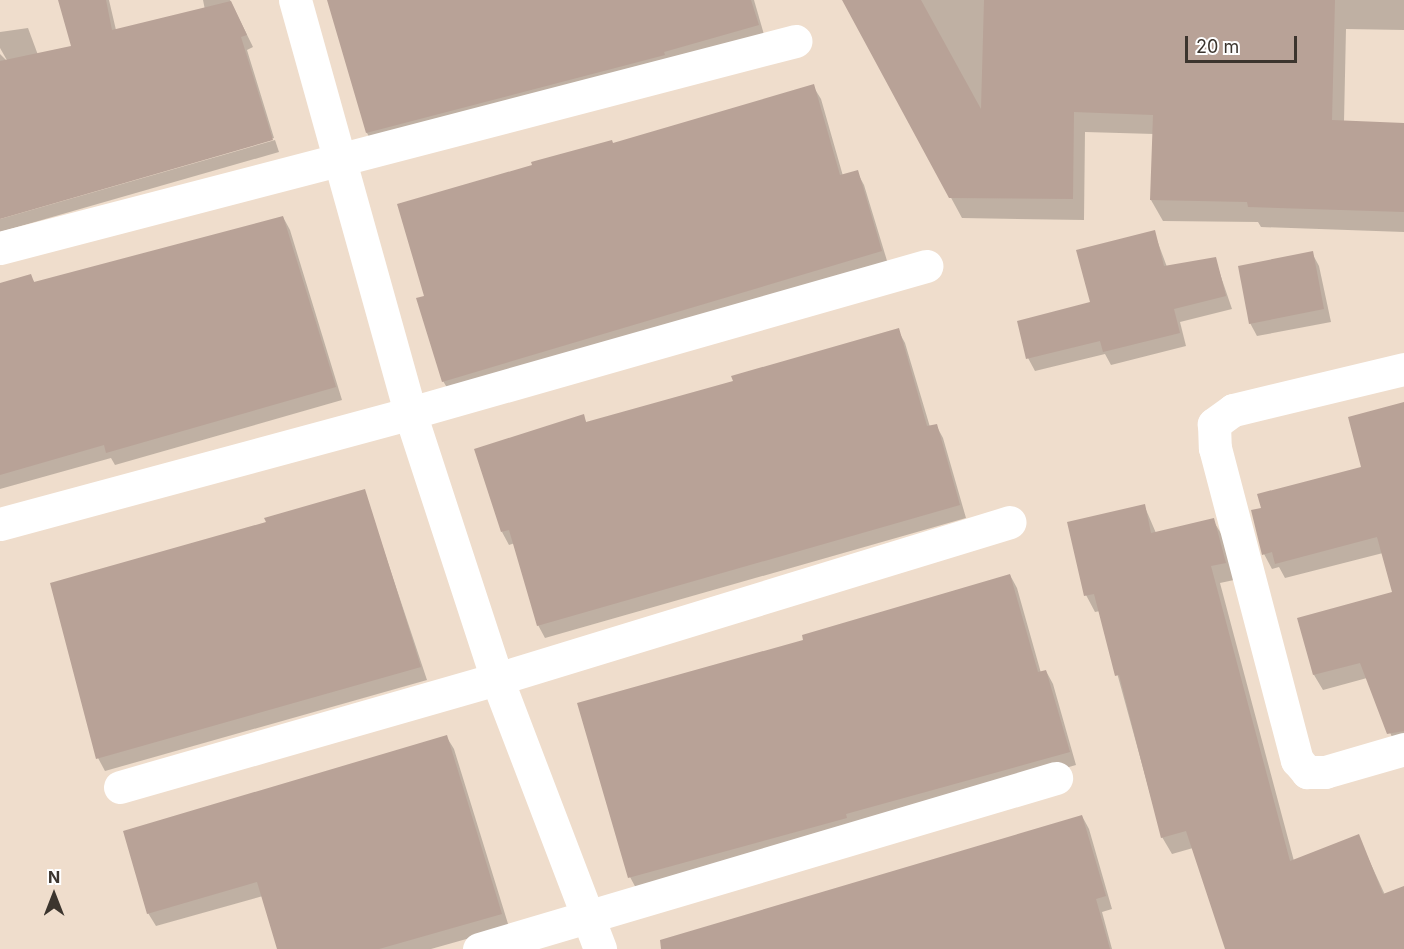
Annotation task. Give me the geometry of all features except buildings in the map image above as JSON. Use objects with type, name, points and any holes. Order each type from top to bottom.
[{"type":"street","points":[[295,0],[410,413],[497,679],[600,949]]},
{"type":"street","points":[[0,248],[795,41]]},
{"type":"street","points":[[0,524],[410,413],[926,266]]},
{"type":"street","points":[[1404,369],[1233,410],[1214,424],[1215,448],[1297,760],[1307,771],[1326,771],[1404,748]]},
{"type":"street","points":[[120,786],[497,679],[1010,522]]},
{"type":"street","points":[[479,949],[1056,778]]}]
